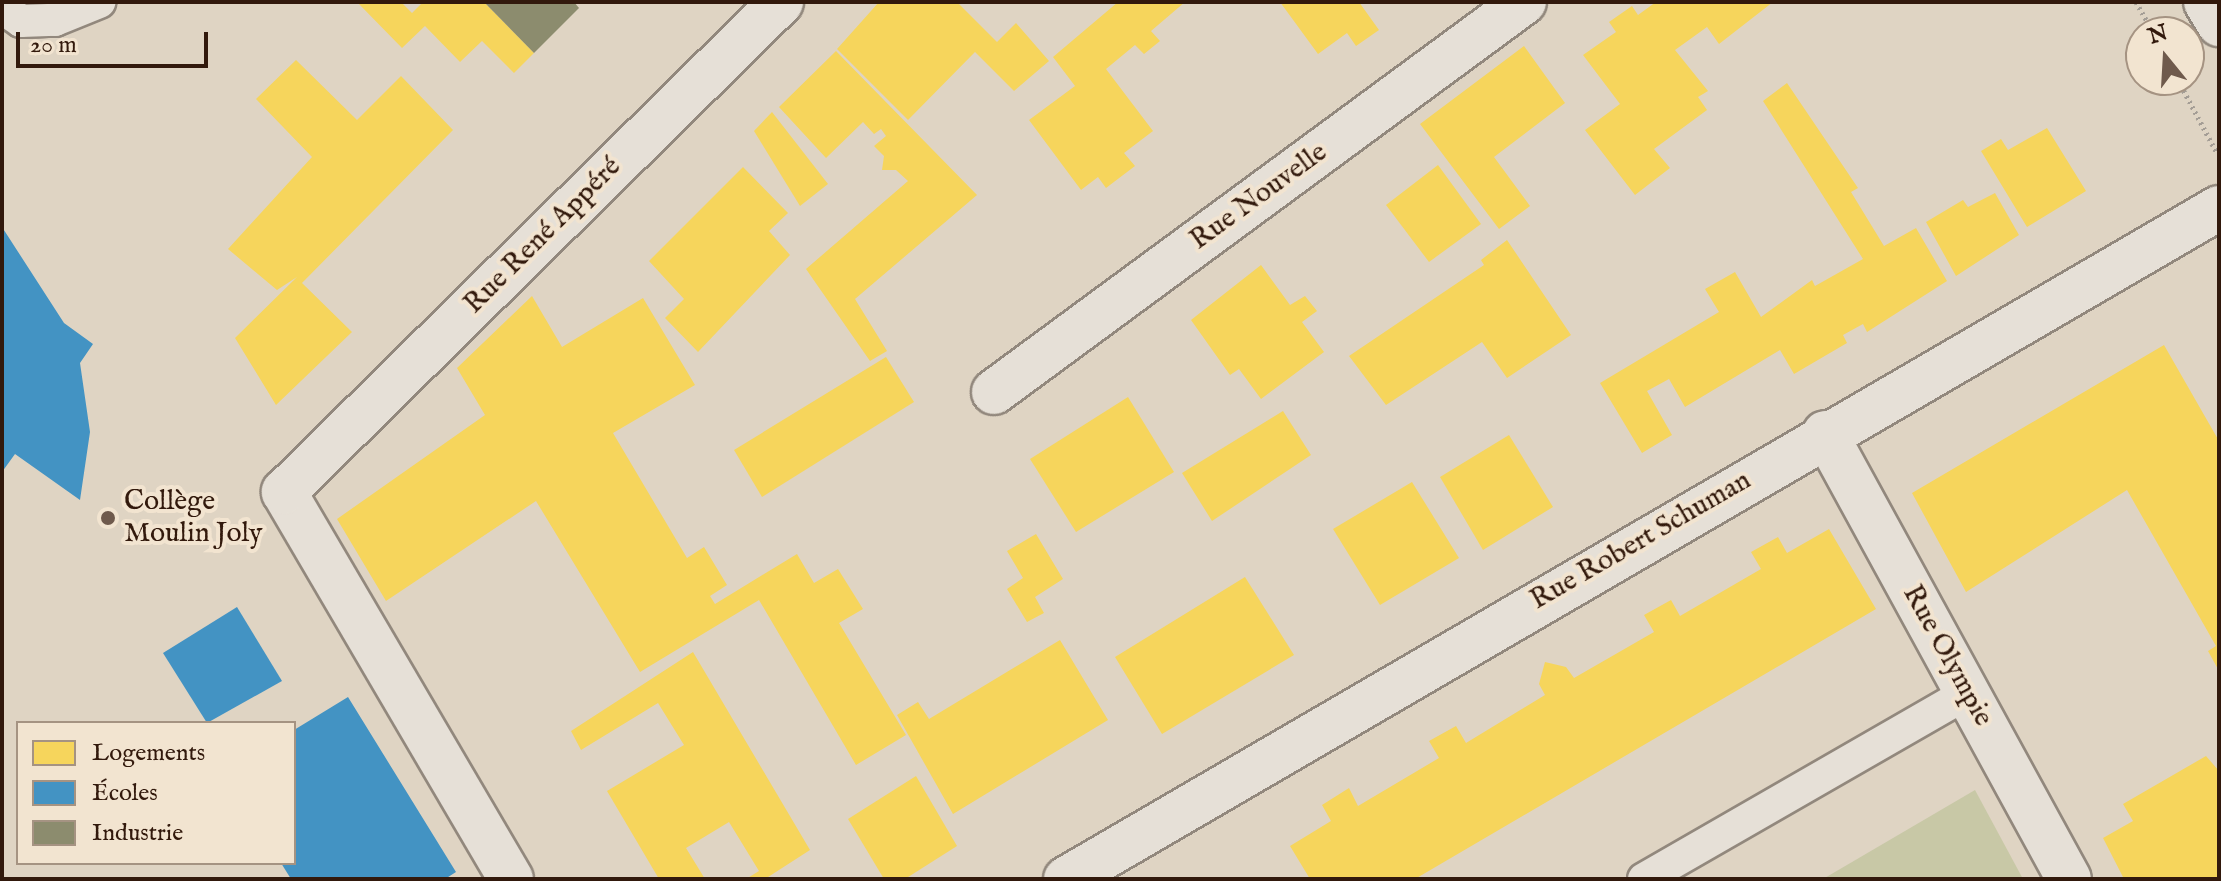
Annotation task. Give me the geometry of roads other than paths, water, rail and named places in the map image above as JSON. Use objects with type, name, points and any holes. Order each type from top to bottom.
[{"type":"street","name":"Rue René Appéré","points":[[511,879],[284,492],[781,2]]},
{"type":"street","name":"Rue Nouvelle","points":[[994,392],[1524,2]]},
{"type":"street","points":[[2206,2],[2219,24]]},
{"type":"street","name":"Rue Robert Schuman","points":[[1085,875],[1825,433],[2219,208]]},
{"type":"street","name":"Rue Olympie","points":[[1825,433],[2069,879]]},
{"type":"lane","points":[[2,8],[21,21],[55,20],[99,2]]},
{"type":"lane","points":[[1644,879],[1967,693]]},
{"type":"place","name":"Collège Moulin Joly","points":[[108,518]]}]
